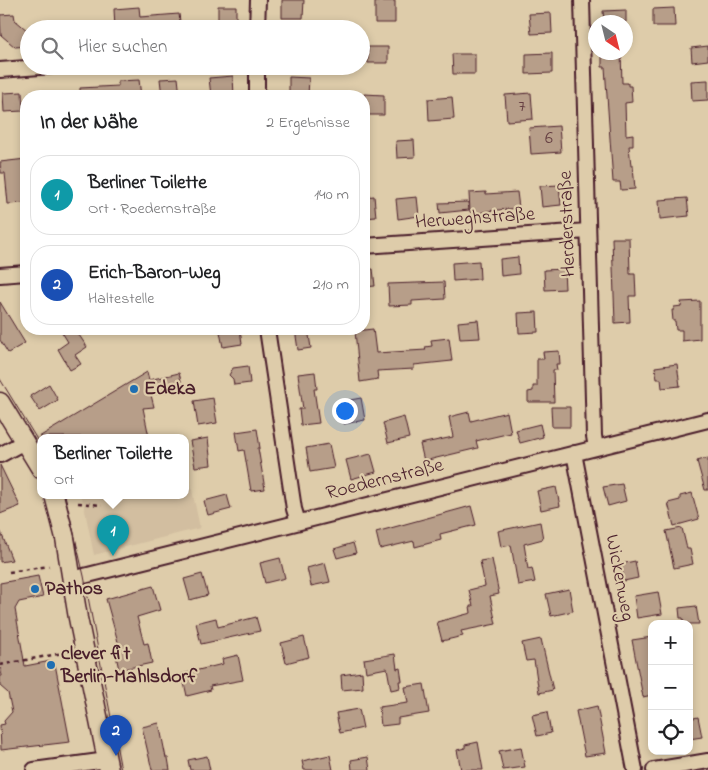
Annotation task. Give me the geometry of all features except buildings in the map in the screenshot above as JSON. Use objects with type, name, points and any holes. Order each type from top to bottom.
[{"type":"main road","points":[[0,402],[37,464]]},
{"type":"main road","points":[[55,499],[60,515],[108,765]]},
{"type":"street","points":[[257,20],[258,0]]},
{"type":"street","name":"Herderstraße","points":[[582,0],[594,436],[596,448]]},
{"type":"street","points":[[0,70],[20,69]]},
{"type":"street","points":[[257,75],[257,90]]},
{"type":"street","name":"Herweghstraße","points":[[370,246],[588,231]]},
{"type":"street","points":[[0,275],[20,273]]},
{"type":"street","points":[[268,335],[294,509],[298,522]]},
{"type":"street","name":"Roedernstraße","points":[[72,579],[708,420]]},
{"type":"street","points":[[0,455],[24,442]]},
{"type":"street","name":"Wickenweg","points":[[574,453],[635,770]]},
{"type":"street","points":[[654,770],[708,761]]},
{"type":"street","points":[[34,770],[108,765]]},
{"type":"path","points":[[78,503],[102,505]]},
{"type":"path","points":[[9,572],[50,566]]},
{"type":"path","points":[[0,665],[68,652]]},
{"type":"shaded area","points":[[189,480],[200,528],[94,555],[82,499],[189,499]]},
{"type":"tram line","points":[[0,379],[37,439]]},
{"type":"tram line","points":[[66,499],[84,576],[121,770]]},
{"type":"place","name":"Edeka","points":[[134,389]]},
{"type":"place","name":"Berliner Toilette","points":[[113,556]]},
{"type":"place","name":"Pathos","points":[[35,589]]},
{"type":"place","name":"clever fit Berlin-Mahlsdorf","points":[[51,665]]},
{"type":"place","name":"Erich-Baron-Weg","points":[[116,756]]}]
